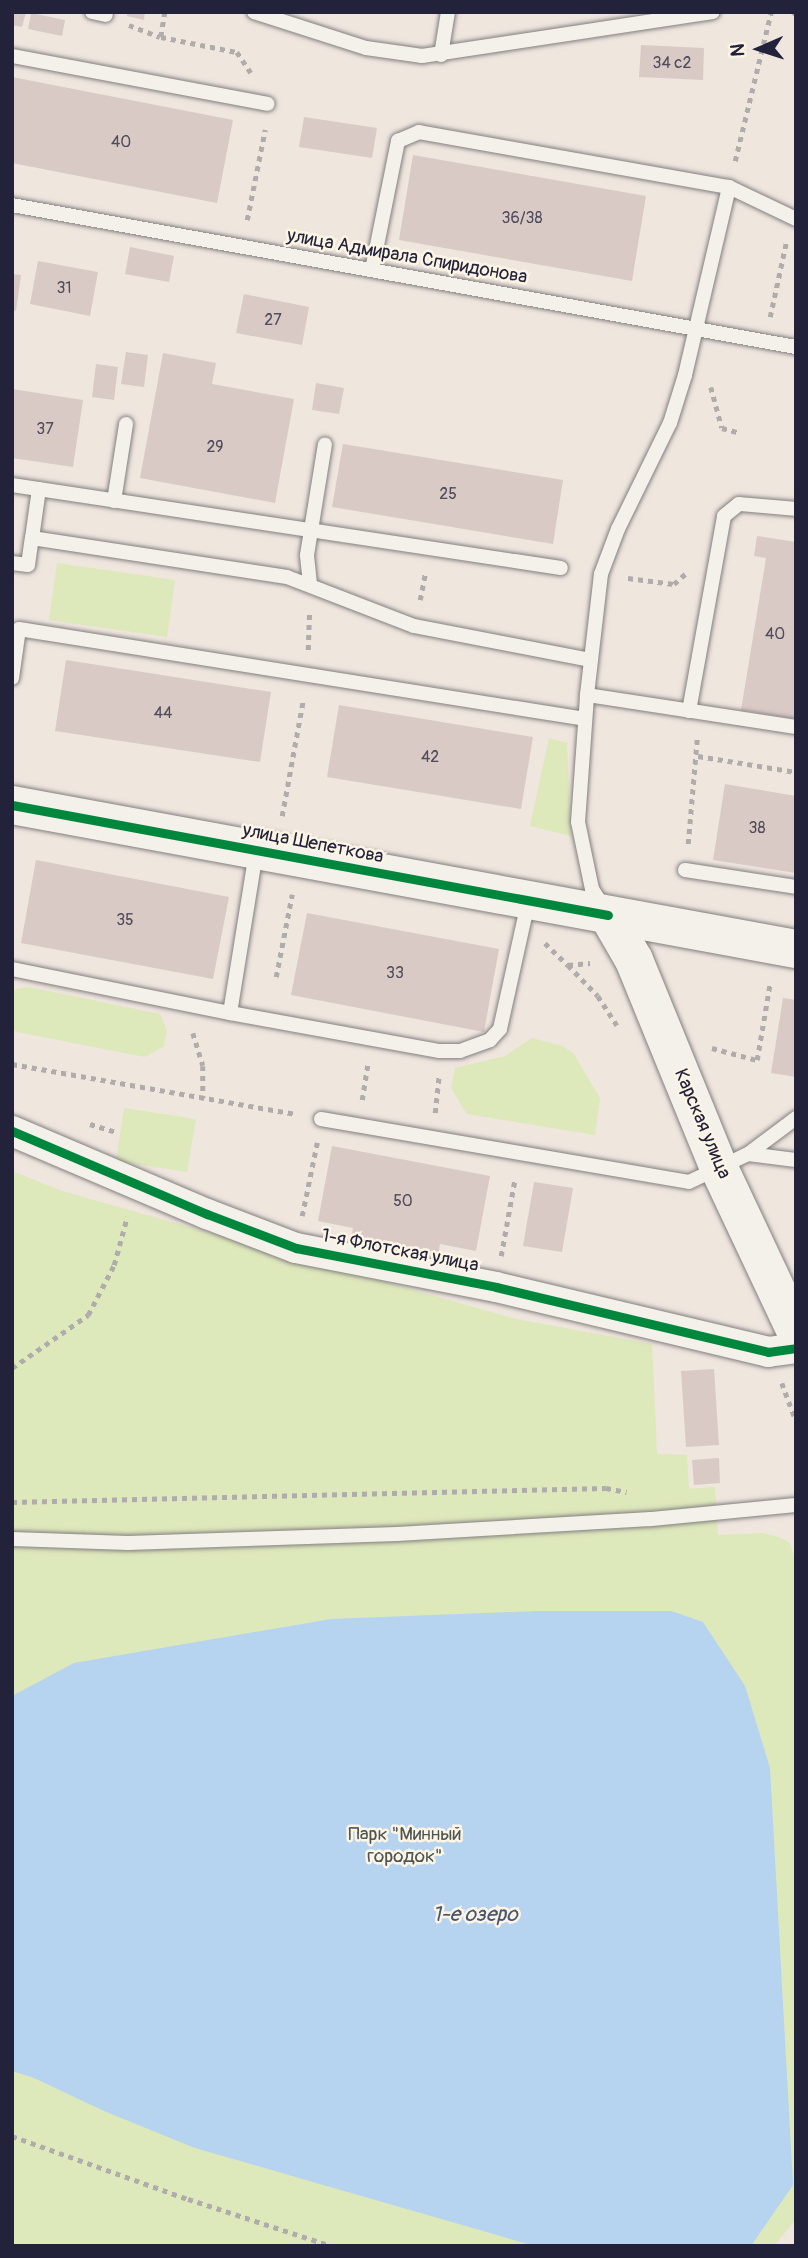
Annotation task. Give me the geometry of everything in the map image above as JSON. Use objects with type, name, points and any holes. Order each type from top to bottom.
[{"type":"main road","name":"улица Шепеткова","points":[[12,805],[796,949]]},
{"type":"main road","name":"Карская улица","points":[[608,915],[634,960],[734,1161],[796,1332]]},
{"type":"street","name":"1-я Флотская улица","points":[[12,1131],[141,1187],[296,1248],[496,1287],[768,1352],[796,1348]]},
{"type":"lane","points":[[441,55],[448,12]]},
{"type":"lane","points":[[259,13],[366,48],[441,55],[713,12]]},
{"type":"lane","points":[[12,56],[268,104]]},
{"type":"lane","points":[[372,270],[398,141],[409,134],[419,132],[729,187],[793,218]]},
{"type":"lane","points":[[608,915],[592,889],[578,822],[587,695],[601,574],[618,529],[670,423],[729,187]]},
{"type":"lane","name":"улица Адмирала Спиридонова","points":[[12,205],[796,347]]},
{"type":"lane","points":[[114,501],[126,424]]},
{"type":"lane","points":[[310,584],[307,555],[325,444]]},
{"type":"lane","points":[[12,485],[561,568]]},
{"type":"lane","points":[[12,563],[28,565],[39,489]]},
{"type":"lane","points":[[689,711],[724,516],[739,504],[796,509]]},
{"type":"lane","points":[[32,538],[237,568],[310,584],[414,626],[592,660]]},
{"type":"lane","points":[[12,678],[19,629],[585,719]]},
{"type":"lane","points":[[587,695],[796,727]]},
{"type":"lane","points":[[230,1013],[256,851]]},
{"type":"lane","points":[[685,870],[796,887]]},
{"type":"lane","points":[[12,969],[230,1013],[440,1051],[476,1047],[491,1040],[500,1029],[528,901]]},
{"type":"lane","points":[[321,1119],[689,1182],[734,1161],[796,1118]]},
{"type":"lane","points":[[734,1161],[794,1162]]},
{"type":"lane","points":[[12,1539],[128,1543],[397,1534],[796,1506]]},
{"type":"path","points":[[165,12],[161,37],[237,52]]},
{"type":"path","points":[[729,187],[771,12]]},
{"type":"path","points":[[241,247],[260,162]]},
{"type":"path","points":[[765,341],[793,218]]},
{"type":"path","points":[[601,574],[674,584],[685,575],[688,563],[701,544],[719,537]]},
{"type":"path","points":[[414,626],[430,549]]},
{"type":"path","points":[[685,870],[698,756],[697,736],[689,711]]},
{"type":"path","points":[[282,819],[295,748]]},
{"type":"path","points":[[698,756],[796,772]]},
{"type":"path","points":[[276,977],[293,890]]},
{"type":"path","points":[[708,1046],[757,1060],[771,979]]},
{"type":"path","points":[[180,1003],[203,1066],[203,1098]]},
{"type":"path","points":[[358,1125],[373,1039]]},
{"type":"path","points":[[432,1138],[440,1051]]},
{"type":"path","points":[[12,1064],[321,1119],[296,1248]]},
{"type":"path","points":[[12,1368],[88,1315],[114,1265],[122,1228],[141,1187]]},
{"type":"path","points":[[496,1287],[511,1198]]},
{"type":"path","points":[[12,1502],[606,1488],[629,1492],[643,1500],[651,1518]]},
{"type":"path","points":[[12,2136],[188,2199],[332,2246]]},
{"type":"green space","points":[[57,563],[175,580],[167,637],[49,620]]},
{"type":"green space","points":[[549,738],[567,743],[571,836],[530,826]]},
{"type":"green space","points":[[28,987],[160,1014],[167,1031],[164,1046],[145,1057],[17,1032],[12,1029],[12,990]]},
{"type":"green space","points":[[532,1038],[562,1046],[573,1053],[600,1098],[595,1135],[467,1114],[451,1088],[455,1068],[505,1056]]},
{"type":"green space","points":[[124,1108],[196,1119],[187,1172],[116,1161]]},
{"type":"green space","name":"Парк \"Минный городок\"","points":[[12,1171],[62,1191],[516,1319],[652,1344],[657,1454],[687,1455],[689,1489],[715,1487],[718,1535],[763,1533],[779,1537],[790,1543],[796,1564],[796,2219],[774,2246],[12,2246]]},
{"type":"water","name":"1-е озеро","points":[[537,1611],[671,1611],[703,1622],[745,1686],[770,1768],[793,2185],[751,2246],[535,2246],[195,2148],[12,2071],[12,1696],[74,1663],[331,1619]]},
{"type":"building","points":[[12,12],[26,12],[22,27],[12,25]]},
{"type":"building","points":[[127,12],[145,12],[144,20],[127,16]]},
{"type":"building","points":[[31,13],[65,20],[62,36],[28,29]]},
{"type":"building","points":[[641,45],[704,48],[703,80],[639,77]]},
{"type":"building","points":[[12,77],[233,120],[217,203],[12,163]]},
{"type":"building","points":[[304,117],[377,128],[372,158],[299,147]]},
{"type":"building","points":[[413,155],[646,196],[632,281],[399,240]]},
{"type":"building","points":[[130,247],[174,256],[169,282],[125,274]]},
{"type":"building","points":[[38,261],[98,272],[90,316],[30,304]]},
{"type":"building","points":[[12,274],[21,275],[16,311],[12,310]]},
{"type":"building","points":[[244,294],[309,307],[302,345],[236,333]]},
{"type":"building","points":[[126,352],[148,355],[144,387],[121,384]]},
{"type":"building","points":[[163,353],[216,363],[212,384],[294,399],[275,503],[140,478]]},
{"type":"building","points":[[96,364],[118,367],[114,400],[92,397]]},
{"type":"building","points":[[316,383],[344,388],[339,414],[312,410]]},
{"type":"building","points":[[12,389],[83,400],[73,467],[12,458]]},
{"type":"building","points":[[343,444],[563,480],[553,544],[332,507]]},
{"type":"building","points":[[757,536],[796,542],[796,719],[741,710],[766,558],[754,556]]},
{"type":"building","points":[[66,660],[271,692],[260,762],[55,731]]},
{"type":"building","points":[[339,705],[533,737],[521,809],[327,777]]},
{"type":"building","points":[[725,784],[796,796],[796,873],[713,860]]},
{"type":"building","points":[[36,860],[229,897],[213,979],[21,943]]},
{"type":"building","points":[[307,913],[499,949],[484,1032],[291,995]]},
{"type":"building","points":[[783,998],[796,1000],[796,1077],[771,1073]]},
{"type":"building","points":[[332,1146],[490,1176],[476,1251],[440,1244],[438,1255],[351,1238],[353,1228],[318,1221]]},
{"type":"building","points":[[534,1182],[573,1188],[562,1252],[523,1246]]},
{"type":"building","points":[[714,1369],[719,1445],[686,1447],[681,1371]]},
{"type":"building","points":[[719,1458],[720,1483],[694,1485],[692,1460]]},
{"type":"cycle path","points":[[12,805],[608,915]]},
{"type":"cycle path","points":[[12,1131],[207,1214],[296,1248],[496,1287],[768,1352],[796,1348]]}]
